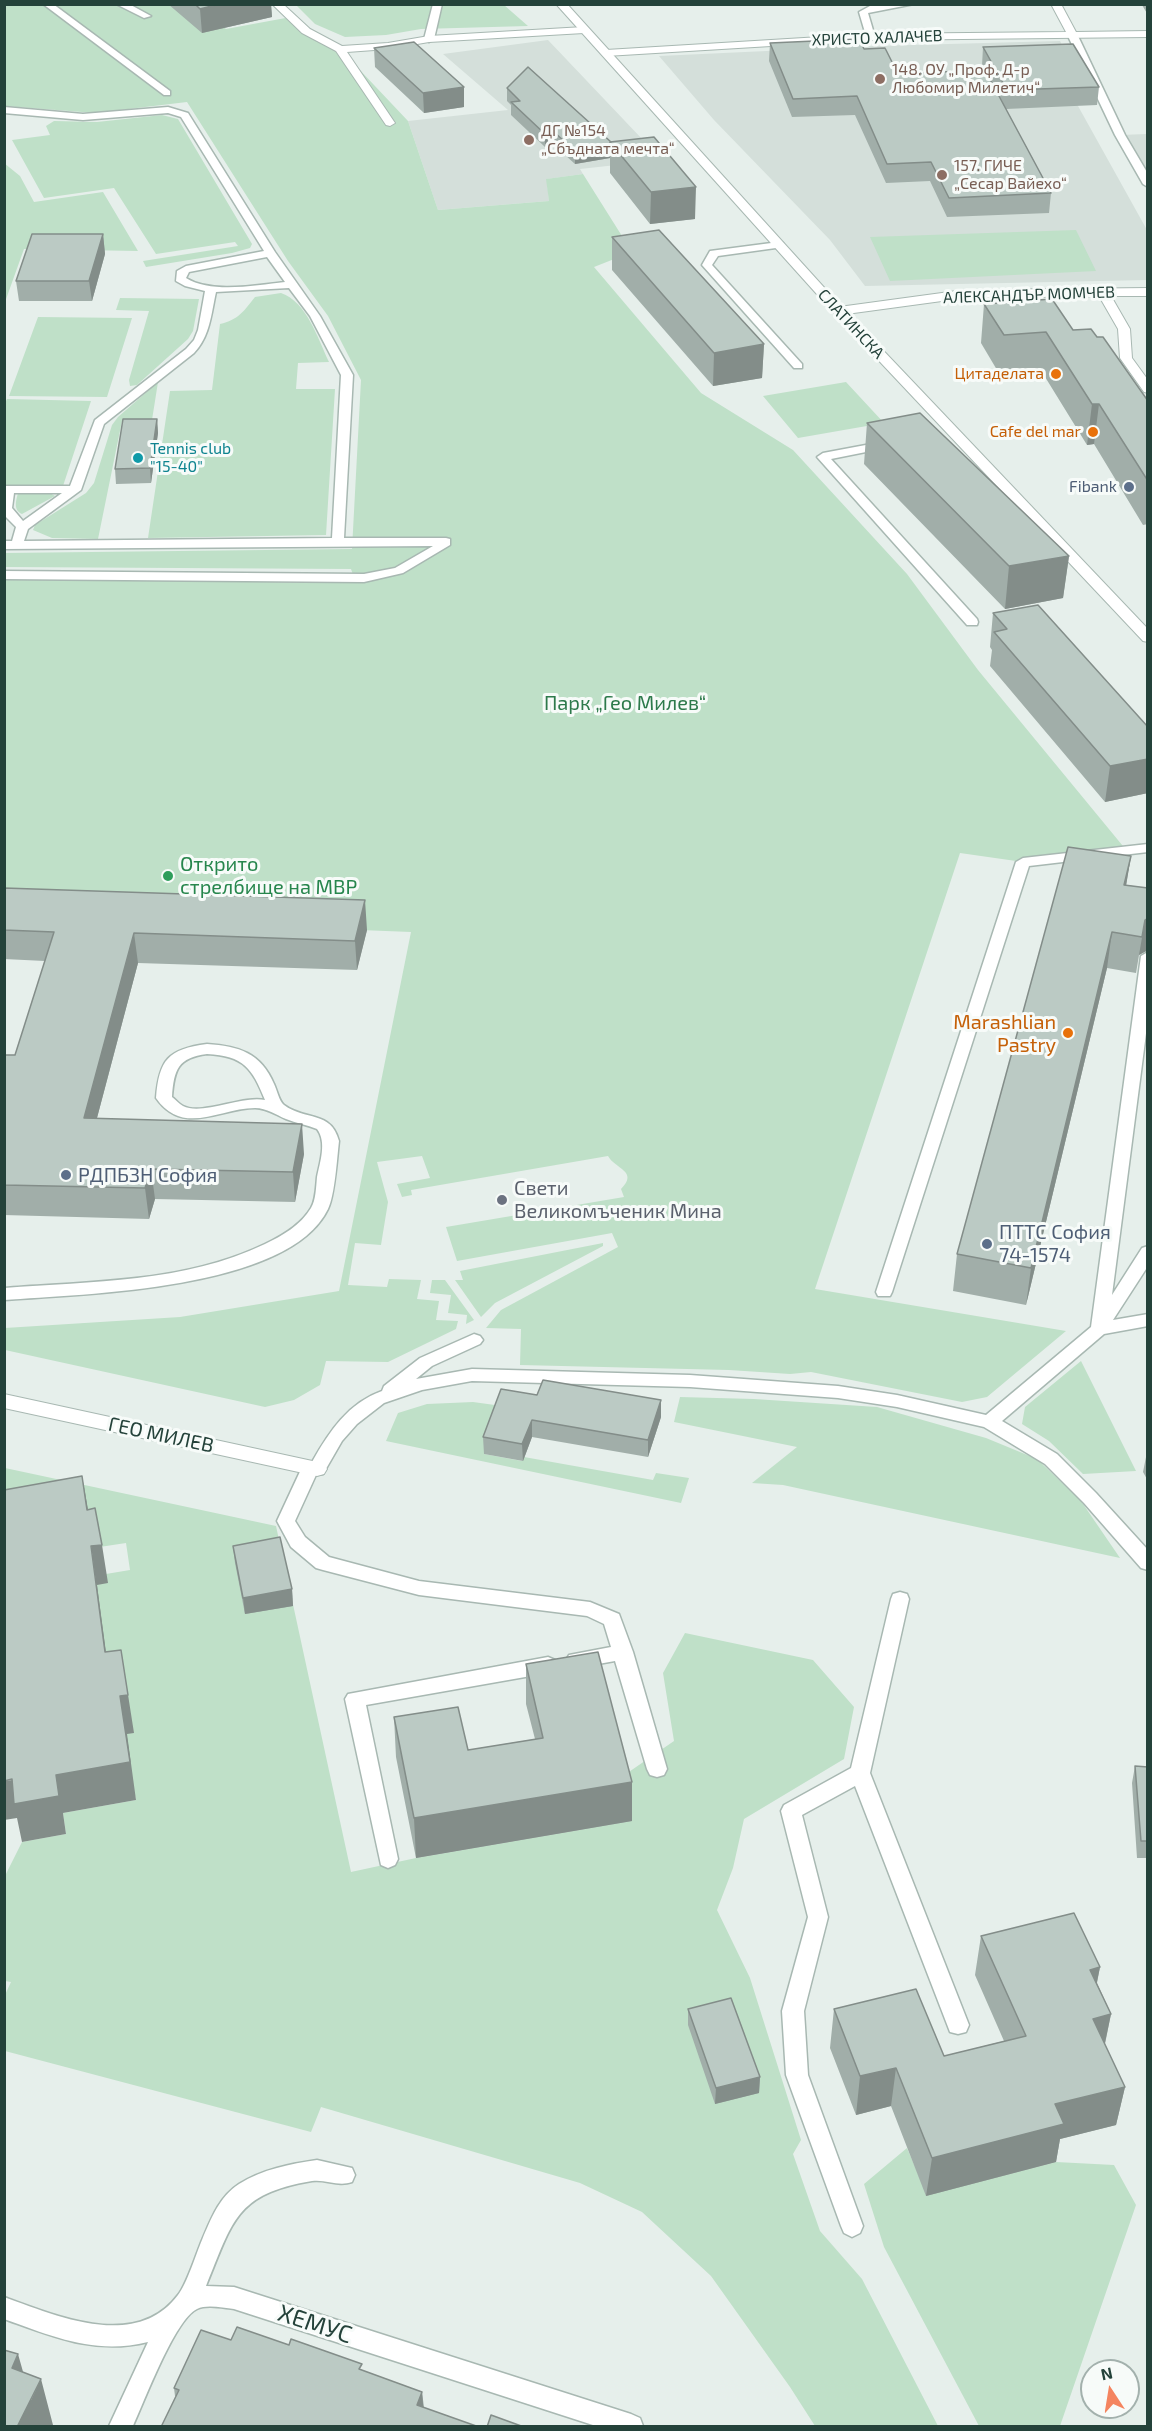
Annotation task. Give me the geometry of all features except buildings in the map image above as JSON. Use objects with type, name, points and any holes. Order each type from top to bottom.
[{"type":"street","points":[[277,4],[306,31],[340,49],[390,123]]},
{"type":"street","name":"СЛАТИНСКА","points":[[561,4],[839,311],[952,433],[1142,626],[1148,638]]},
{"type":"street","points":[[1056,4],[1072,34]]},
{"type":"street","points":[[340,49],[388,46],[429,39],[584,30]]},
{"type":"street","name":"ХРИСТО ХАЛАЧЕВ","points":[[606,53],[870,37],[1148,34]]},
{"type":"street","points":[[1103,292],[1124,329],[1126,358],[1148,390]]},
{"type":"street","name":"АЛЕКСАНДЪР МОМЧЕВ","points":[[839,311],[964,294],[1148,292]]},
{"type":"street","name":"ГЕО МИЛЕВ","points":[[4,1401],[314,1468]]},
{"type":"lane","points":[[47,4],[167,93]]},
{"type":"lane","points":[[120,4],[147,16]]},
{"type":"lane","points":[[429,39],[438,4]]},
{"type":"lane","points":[[870,37],[863,12],[873,8],[910,4]]},
{"type":"lane","points":[[1072,34],[1120,135],[1148,184]]},
{"type":"lane","points":[[4,110],[83,117],[168,110],[185,115],[270,252],[315,316],[347,375],[338,542]]},
{"type":"lane","points":[[778,245],[714,253],[707,265],[798,366]]},
{"type":"lane","points":[[270,252],[204,264],[182,273],[180,279],[182,282],[195,286],[211,288],[292,284]]},
{"type":"lane","points":[[17,545],[22,527],[75,490],[99,422],[190,351],[199,341],[211,288]]},
{"type":"lane","points":[[936,436],[952,433]]},
{"type":"lane","points":[[905,442],[823,457],[972,622]]},
{"type":"lane","points":[[22,527],[6,509],[5,500],[8,489],[75,490]]},
{"type":"lane","points":[[4,545],[446,542],[407,569],[364,578],[4,575]]},
{"type":"lane","points":[[884,1292],[1023,862],[1148,848]]},
{"type":"lane","points":[[1099,1329],[1148,956]]},
{"type":"lane","points":[[4,1294],[156,1282],[200,1274],[240,1263],[282,1243],[308,1225],[321,1207],[331,1141],[329,1133],[323,1125],[291,1115],[276,1107],[255,1102],[205,1113],[180,1112],[164,1098],[166,1074],[178,1058],[206,1048],[238,1053],[258,1066],[276,1107]]},
{"type":"lane","points":[[989,1422],[1099,1329],[1148,1252]]},
{"type":"lane","points":[[1099,1329],[1148,1320]]},
{"type":"lane","points":[[474,1340],[426,1362],[351,1419],[314,1468],[286,1521],[298,1542],[323,1563],[419,1588],[590,1609],[612,1619],[657,1769]]},
{"type":"lane","points":[[378,1399],[420,1384],[472,1376],[690,1381],[838,1392],[897,1401],[989,1422],[1051,1459],[1090,1498],[1148,1563]]},
{"type":"lane","points":[[900,1599],[860,1773],[958,2025]]},
{"type":"lane","points":[[388,1859],[355,1699],[622,1652]]},
{"type":"lane","points":[[852,2226],[797,2075],[792,2011],[818,1917],[791,1811],[860,1773]]},
{"type":"lane","points":[[121,2427],[170,2320],[187,2302],[225,2213],[246,2192],[281,2176],[317,2170],[344,2175]]},
{"type":"lane","name":"ХЕМУС","points":[[187,2302],[208,2296],[234,2298],[631,2427]]},
{"type":"lane","points":[[4,2308],[87,2336],[115,2337],[145,2330],[170,2320]]},
{"type":"shaded area","name":"ДГ №154 „Сбъдната мечта“","points":[[548,40],[662,160],[580,169],[583,174],[547,179],[549,201],[438,210],[408,121],[508,110],[443,54]]},
{"type":"shaded area","name":"157. ГИЧЕ „Сесар Вайехо“","points":[[1060,41],[1071,62],[1073,97],[1147,230],[1147,280],[865,286],[830,240],[714,120],[659,56],[874,46]]},
{"type":"shaded area","points":[[1147,134],[1147,184],[1120,135]]},
{"type":"green space","name":"Парк „Гео Милев“","points":[[5,5],[194,5],[226,29],[291,17],[340,49],[408,121],[438,210],[549,201],[546,179],[583,174],[632,252],[594,267],[701,393],[793,450],[907,574],[978,670],[1127,851],[1023,862],[960,853],[815,1289],[1066,1331],[987,1397],[962,1402],[811,1372],[790,1374],[729,1370],[520,1365],[521,1329],[486,1328],[501,1310],[618,1247],[612,1233],[457,1261],[446,1227],[624,1197],[621,1189],[628,1178],[627,1174],[608,1156],[411,1190],[412,1195],[402,1197],[397,1184],[430,1178],[422,1156],[377,1162],[388,1202],[381,1245],[355,1243],[348,1285],[387,1287],[389,1279],[421,1280],[417,1299],[439,1301],[436,1320],[458,1321],[456,1329],[388,1362],[326,1361],[320,1385],[294,1400],[265,1407],[5,1350],[5,1328],[180,1317],[339,1291],[411,932],[5,916],[5,579],[356,583],[351,569],[5,567],[5,553],[352,549],[361,380],[328,316],[288,261],[187,102],[95,113],[5,106]]},
{"type":"green space","points":[[296,5],[504,5],[528,26],[421,29],[386,35],[345,37],[315,24]]},
{"type":"green space","points":[[162,115],[178,119],[252,244],[250,248],[146,267],[143,261],[238,246],[235,242],[156,254],[114,188],[44,198],[12,140],[50,135],[46,126],[54,121],[97,122]]},
{"type":"green space","points":[[4,163],[20,176],[34,202],[103,192],[138,251],[24,249],[5,302]]},
{"type":"green space","points":[[1076,230],[1096,271],[890,281],[870,237]]},
{"type":"green space","points":[[281,293],[298,304],[305,313],[329,362],[298,363],[296,389],[335,389],[326,535],[148,538],[170,391],[212,390],[220,324],[244,311],[255,297]]},
{"type":"green space","points":[[120,298],[199,299],[193,331],[188,339],[137,385],[130,386],[129,380],[149,311],[116,310]]},
{"type":"green space","points":[[38,317],[132,318],[107,397],[9,396]]},
{"type":"green space","points":[[158,382],[152,420],[122,421],[98,539],[52,538],[33,530],[35,525],[86,493],[94,483],[112,425]]},
{"type":"green space","points":[[846,382],[884,423],[798,438],[763,396]]},
{"type":"green space","points":[[7,399],[91,401],[63,486],[5,485],[4,405]]},
{"type":"green space","points":[[18,493],[50,493],[55,496],[22,514],[16,508],[16,502]]},
{"type":"green space","points":[[603,1243],[603,1246],[495,1303],[481,1317],[455,1280],[463,1280],[460,1271]]},
{"type":"green space","points":[[432,1280],[445,1280],[474,1320],[466,1324],[467,1315],[448,1313],[451,1295],[430,1293]]},
{"type":"green space","points":[[1081,1361],[1136,1471],[1083,1474],[1049,1441],[1022,1424],[1025,1407]]},
{"type":"green space","points":[[680,1397],[877,1407],[986,1438],[1037,1459],[1081,1501],[1120,1558],[783,1485],[752,1483],[797,1447],[674,1422]]},
{"type":"green space","points":[[473,1402],[502,1406],[484,1454],[522,1461],[524,1457],[653,1480],[656,1473],[689,1478],[681,1503],[386,1441],[398,1413],[427,1404]]},
{"type":"green space","points":[[5,1468],[276,1526],[351,1872],[416,1858],[631,1821],[620,1778],[674,1741],[663,1673],[685,1633],[813,1660],[854,1707],[844,1759],[744,1819],[733,1868],[717,1910],[750,1978],[801,2140],[793,2154],[820,2231],[862,2279],[938,2426],[815,2426],[711,2276],[642,2212],[580,2183],[321,2107],[311,2132],[5,2051],[4,1997],[11,1982],[5,1981],[5,1876],[22,1842],[66,1834],[63,1813],[136,1800],[111,1690],[76,1588],[106,1574],[130,1570],[126,1543],[93,1548],[4,1499]]},
{"type":"green space","points":[[907,2148],[927,2195],[1056,2162],[1114,2165],[1136,2205],[1083,2359],[1080,2359],[1080,2368],[1060,2426],[979,2426],[884,2247],[864,2184]]},
{"type":"place","name":"148. ОУ „Проф. Д-р Любомир Милетич“","points":[[880,79]]},
{"type":"place","name":"ДГ №154 „Сбъдната мечта“","points":[[529,140]]},
{"type":"place","name":"157. ГИЧЕ „Сесар Вайехо“","points":[[942,175]]},
{"type":"place","name":"Цитаделата","points":[[1056,374]]},
{"type":"place","name":"Cafe del mar","points":[[1093,432]]},
{"type":"place","name":"Tennis club \"15-40\"","points":[[138,458]]},
{"type":"place","name":"Fibank","points":[[1129,487]]},
{"type":"place","name":"Открито стрелбище на МВР","points":[[168,876]]},
{"type":"place","name":"Marashlian Pastry","points":[[1068,1033]]},
{"type":"place","name":"РДПБЗН София","points":[[66,1175]]},
{"type":"place","name":"Свети Великомъченик Мина","points":[[502,1200]]},
{"type":"place","name":"ПТТС София 74-1574","points":[[987,1244]]}]
